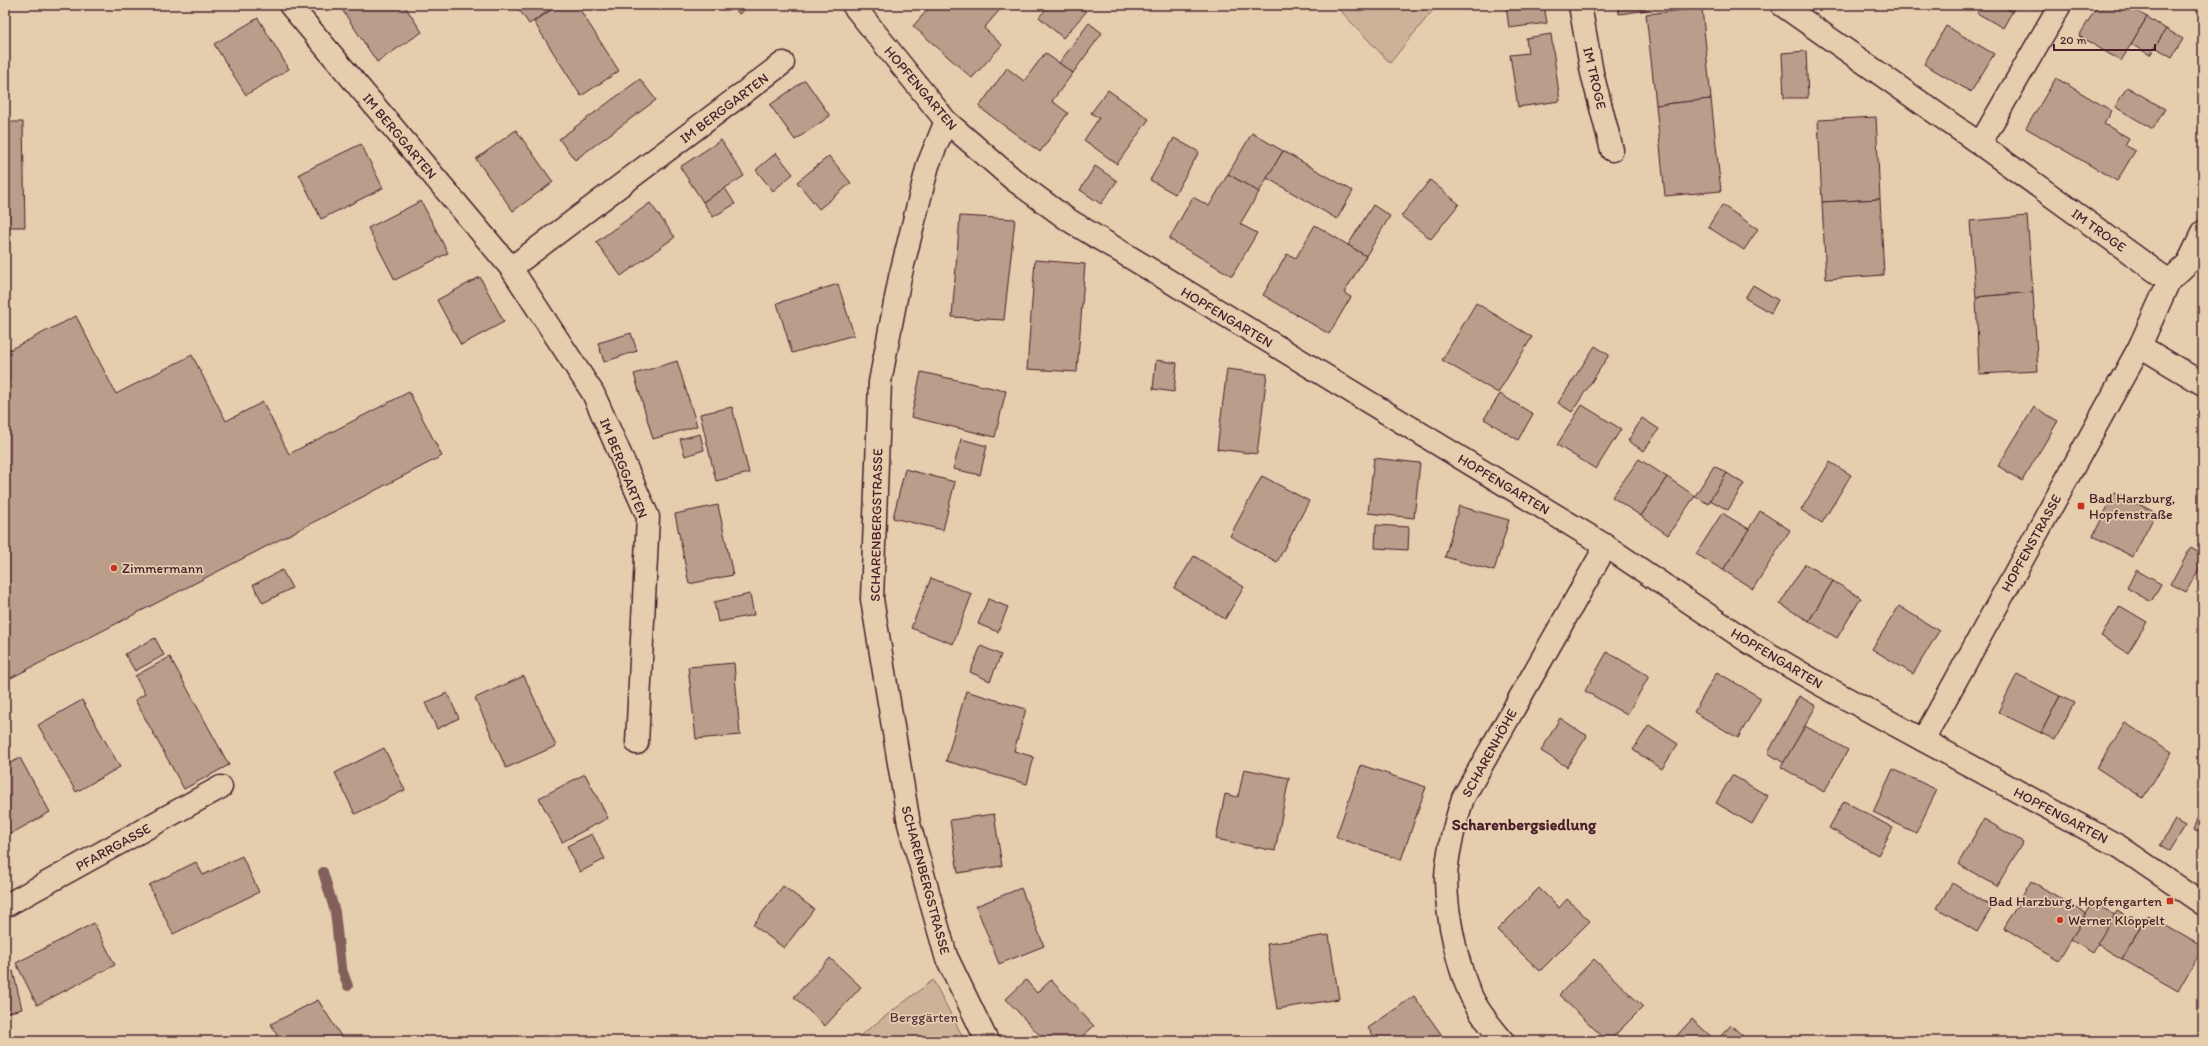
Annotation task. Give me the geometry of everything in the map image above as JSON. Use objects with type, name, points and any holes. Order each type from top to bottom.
[{"type":"street","name":"IM BERGGARTEN","points":[[290,5],[511,268],[593,393],[648,517],[637,743]]},
{"type":"street","name":"HOPFENGARTEN","points":[[853,5],[946,121],[1014,180],[1067,219],[1606,546],[1747,641],[1923,740],[2120,847],[2203,904]]},
{"type":"street","name":"IM TROGE","points":[[1580,5],[1592,73],[1612,150]]},
{"type":"street","name":"IM TROGE","points":[[1782,5],[1980,144],[2169,281]]},
{"type":"street","points":[[1980,144],[2060,5]]},
{"type":"street","name":"IM BERGGARTEN","points":[[511,268],[783,63]]},
{"type":"street","name":"SCHARENBERGSTRASSE","points":[[946,121],[926,172],[900,276],[880,382],[872,599],[909,824],[946,956],[987,1041]]},
{"type":"street","points":[[2169,281],[2188,263],[2203,232]]},
{"type":"street","name":"HOPFENSTRASSE","points":[[1923,740],[2140,346],[2169,281]]},
{"type":"street","points":[[2140,346],[2203,384]]},
{"type":"street","name":"SCHARENHÖHE","points":[[1503,1041],[1478,1009],[1459,966],[1450,921],[1446,878],[1454,829],[1464,798],[1606,546]]},
{"type":"street","name":"PFARRGASSE","points":[[5,906],[221,787]]},
{"type":"green space","points":[[1335,5],[1437,5],[1390,63]]},
{"type":"green space","name":"Berggärten","points":[[933,980],[965,1041],[853,1041]]},
{"type":"building","points":[[339,5],[404,5],[422,32],[377,62]]},
{"type":"building","points":[[516,5],[558,5],[529,24]]},
{"type":"building","points":[[558,5],[577,5],[619,71],[581,96],[534,22]]},
{"type":"building","points":[[732,5],[751,5],[739,14]]},
{"type":"building","points":[[932,5],[1004,5],[984,28],[1002,45],[972,78],[913,26]]},
{"type":"building","points":[[1050,5],[1078,5],[1086,12],[1063,38],[1039,17]]},
{"type":"building","points":[[1506,5],[1544,5],[1547,23],[1509,28]]},
{"type":"building","points":[[1618,5],[1648,5],[1648,10],[1619,14]]},
{"type":"building","points":[[1982,5],[2001,5],[2012,12],[2003,28],[1977,13]]},
{"type":"building","points":[[2001,5],[2016,5],[2012,12]]},
{"type":"building","points":[[2098,5],[2126,5],[2147,17],[2121,61],[2079,36]]},
{"type":"building","points":[[1702,8],[1711,99],[1656,105],[1646,14]]},
{"type":"building","points":[[2147,17],[2166,29],[2150,55],[2131,44]]},
{"type":"building","points":[[258,18],[289,69],[246,95],[214,44]]},
{"type":"building","points":[[1089,23],[1102,33],[1073,73],[1059,63]]},
{"type":"building","points":[[1946,26],[1994,54],[1971,92],[1924,64]]},
{"type":"building","points":[[2166,29],[2183,39],[2172,57],[2155,47]]},
{"type":"building","points":[[1551,34],[1560,101],[1518,107],[1510,55],[1528,53],[1526,38]]},
{"type":"building","points":[[1806,51],[1808,98],[1784,98],[1782,53]]},
{"type":"building","points":[[1045,53],[1073,73],[1052,101],[1068,113],[1040,152],[979,107],[1007,68],[1024,81]]},
{"type":"building","points":[[2056,78],[2112,111],[2104,124],[2129,138],[2125,145],[2135,151],[2117,181],[2026,128]]},
{"type":"building","points":[[640,79],[656,100],[575,160],[559,139]]},
{"type":"building","points":[[805,80],[830,116],[795,140],[770,105]]},
{"type":"building","points":[[2127,87],[2165,109],[2153,129],[2115,107]]},
{"type":"building","points":[[1108,90],[1149,119],[1117,164],[1084,140],[1099,118],[1091,113]]},
{"type":"building","points":[[1711,99],[1721,191],[1665,196],[1656,105]]},
{"type":"building","points":[[1876,117],[1880,199],[1822,202],[1818,120]]},
{"type":"building","points":[[5,122],[23,122],[25,227],[5,227]]},
{"type":"building","points":[[516,130],[553,182],[513,211],[476,159]]},
{"type":"building","points":[[1252,133],[1283,151],[1259,192],[1228,174]]},
{"type":"building","points":[[1174,138],[1199,152],[1175,194],[1150,180]]},
{"type":"building","points":[[721,140],[744,176],[703,202],[680,167]]},
{"type":"building","points":[[361,144],[383,188],[321,219],[299,174]]},
{"type":"building","points":[[1283,151],[1353,191],[1337,219],[1267,178]]},
{"type":"building","points":[[776,153],[793,174],[773,191],[756,170]]},
{"type":"building","points":[[829,156],[851,183],[819,209],[797,182]]},
{"type":"building","points":[[1095,166],[1117,181],[1101,204],[1080,190]]},
{"type":"building","points":[[1228,174],[1259,192],[1240,224],[1257,233],[1232,276],[1169,239],[1193,197],[1209,206]]},
{"type":"building","points":[[1430,180],[1459,204],[1431,239],[1401,216]]},
{"type":"building","points":[[725,188],[735,204],[713,217],[703,202]]},
{"type":"building","points":[[1880,199],[1884,275],[1826,279],[1822,202]]},
{"type":"building","points":[[421,201],[448,253],[395,280],[368,228]]},
{"type":"building","points":[[650,203],[675,237],[621,276],[596,242]]},
{"type":"building","points":[[1373,205],[1390,216],[1366,256],[1348,245]]},
{"type":"building","points":[[1722,205],[1758,229],[1744,250],[1708,227]]},
{"type":"building","points":[[960,216],[1015,219],[1004,320],[952,317]]},
{"type":"building","points":[[2027,216],[2033,292],[1976,297],[1970,221]]},
{"type":"building","points":[[1315,225],[1366,256],[1344,293],[1351,297],[1329,334],[1263,295],[1287,254],[1296,258]]},
{"type":"building","points":[[1035,260],[1085,264],[1077,372],[1027,369]]},
{"type":"building","points":[[480,277],[504,322],[461,345],[437,300]]},
{"type":"building","points":[[838,284],[854,335],[792,353],[777,303]]},
{"type":"building","points":[[1753,285],[1778,300],[1771,313],[1745,298]]},
{"type":"building","points":[[2033,292],[2038,371],[1979,374],[1976,297]]},
{"type":"building","points":[[1476,303],[1532,337],[1498,393],[1442,360]]},
{"type":"building","name":"Zimmermann","points":[[76,316],[116,394],[192,355],[226,421],[263,402],[289,454],[409,392],[442,456],[5,681],[5,352]]},
{"type":"building","points":[[631,333],[637,351],[604,362],[598,343]]},
{"type":"building","points":[[1595,346],[1609,355],[1572,412],[1558,403]]},
{"type":"building","points":[[1156,360],[1177,363],[1174,392],[1153,389]]},
{"type":"building","points":[[677,361],[697,426],[653,439],[634,374]]},
{"type":"building","points":[[1227,369],[1267,374],[1257,454],[1217,449]]},
{"type":"building","points":[[921,372],[1006,391],[995,437],[911,417]]},
{"type":"building","points":[[1500,394],[1533,414],[1518,440],[1484,419]]},
{"type":"building","points":[[1582,405],[1621,429],[1596,469],[1557,445]]},
{"type":"building","points":[[732,407],[749,473],[716,481],[700,414]]},
{"type":"building","points":[[2034,407],[2058,421],[2022,481],[1998,466]]},
{"type":"building","points":[[1642,418],[1659,429],[1644,451],[1628,441]]},
{"type":"building","points":[[700,434],[704,450],[685,456],[680,439]]},
{"type":"building","points":[[961,439],[987,446],[980,475],[953,469]]},
{"type":"building","points":[[1374,458],[1420,463],[1414,518],[1368,513]]},
{"type":"building","points":[[1639,459],[1667,477],[1641,516],[1612,497]]},
{"type":"building","points":[[1830,462],[1851,475],[1822,523],[1801,510]]},
{"type":"building","points":[[1714,466],[1727,473],[1708,504],[1695,496]]},
{"type":"building","points":[[905,469],[955,482],[943,530],[893,518]]},
{"type":"building","points":[[1727,473],[1744,484],[1728,510],[1710,500]]},
{"type":"building","points":[[1262,476],[1309,501],[1277,562],[1230,536]]},
{"type":"building","points":[[1667,477],[1695,496],[1668,535],[1641,516]]},
{"type":"building","points":[[2115,492],[2156,513],[2133,557],[2093,536]]},
{"type":"building","points":[[718,505],[733,575],[689,584],[675,514]]},
{"type":"building","points":[[1459,506],[1509,520],[1494,571],[1445,557]]},
{"type":"building","points":[[1760,511],[1790,530],[1753,589],[1723,570]]},
{"type":"building","points":[[1722,513],[1749,529],[1723,570],[1696,554]]},
{"type":"building","points":[[1376,525],[1409,527],[1408,550],[1375,548]]},
{"type":"building","points":[[2191,547],[2203,554],[2203,562],[2186,592],[2171,584]]},
{"type":"building","points":[[1194,556],[1244,587],[1225,619],[1174,588]]},
{"type":"building","points":[[1805,564],[1833,581],[1809,621],[1780,604]]},
{"type":"building","points":[[282,570],[292,588],[263,603],[253,585]]},
{"type":"building","points":[[2136,570],[2161,584],[2151,602],[2127,588]]},
{"type":"building","points":[[931,578],[972,594],[953,644],[911,628]]},
{"type":"building","points":[[1833,581],[1861,598],[1837,638],[1809,621]]},
{"type":"building","points":[[750,594],[754,615],[718,622],[714,602]]},
{"type":"building","points":[[988,599],[1008,607],[998,632],[978,624]]},
{"type":"building","points":[[1899,606],[1939,631],[1913,674],[1872,649]]},
{"type":"building","points":[[2120,606],[2147,622],[2128,653],[2101,636]]},
{"type":"building","points":[[155,638],[164,655],[135,671],[125,654]]},
{"type":"building","points":[[981,646],[1001,655],[990,681],[970,672]]},
{"type":"building","points":[[1607,652],[1649,676],[1627,715],[1585,691]]},
{"type":"building","points":[[170,657],[229,765],[184,789],[135,700],[145,694],[135,676]]},
{"type":"building","points":[[734,663],[740,735],[696,739],[688,667]]},
{"type":"building","points":[[1717,672],[1761,698],[1738,738],[1694,712]]},
{"type":"building","points":[[2017,674],[2060,696],[2041,733],[1998,712]]},
{"type":"building","points":[[524,676],[556,746],[506,768],[475,698]]},
{"type":"building","points":[[966,691],[1026,709],[1014,751],[1034,757],[1027,784],[946,761]]},
{"type":"building","points":[[447,693],[459,718],[437,729],[425,703]]},
{"type":"building","points":[[1799,696],[1816,706],[1784,763],[1768,753]]},
{"type":"building","points":[[2060,696],[2074,703],[2055,740],[2041,733]]},
{"type":"building","points":[[82,700],[120,767],[76,792],[38,725]]},
{"type":"building","points":[[1560,718],[1587,736],[1567,767],[1541,751]]},
{"type":"building","points":[[2125,723],[2172,752],[2143,798],[2097,768]]},
{"type":"building","points":[[1649,725],[1678,744],[1662,769],[1633,750]]},
{"type":"building","points":[[1805,726],[1848,750],[1824,792],[1781,767]]},
{"type":"building","points":[[384,748],[405,790],[355,814],[335,773]]},
{"type":"building","points":[[20,758],[50,812],[5,837],[5,766]]},
{"type":"building","points":[[1361,765],[1426,787],[1401,860],[1336,837]]},
{"type":"building","points":[[1244,769],[1289,778],[1275,851],[1216,839],[1225,794],[1238,797]]},
{"type":"building","points":[[1893,769],[1937,790],[1916,833],[1873,812]]},
{"type":"building","points":[[585,774],[608,818],[562,842],[539,798]]},
{"type":"building","points":[[1732,775],[1768,796],[1752,824],[1716,803]]},
{"type":"building","points":[[1844,801],[1893,828],[1878,855],[1829,828]]},
{"type":"building","points":[[2203,802],[2203,834],[2193,830]]},
{"type":"building","points":[[994,814],[1002,866],[958,873],[950,820]]},
{"type":"building","points":[[1984,819],[2023,842],[1997,886],[1958,864]]},
{"type":"building","points":[[2175,820],[2185,826],[2170,851],[2160,845]]},
{"type":"building","points":[[592,834],[605,859],[580,872],[567,846]]},
{"type":"building","points":[[242,856],[259,892],[173,934],[149,885],[196,862],[203,875]]},
{"type":"building","points":[[2031,881],[2087,914],[2059,960],[2004,928]]},
{"type":"building","points":[[1952,883],[1992,907],[1977,932],[1937,908]]},
{"type":"building","points":[[783,886],[814,909],[784,948],[753,925]]},
{"type":"building","points":[[1021,888],[1044,946],[999,964],[976,906]]},
{"type":"building","points":[[1539,888],[1559,908],[1567,899],[1590,921],[1540,971],[1497,930]]},
{"type":"building","points":[[2093,902],[2115,915],[2093,953],[2071,940]]},
{"type":"building","points":[[2117,911],[2141,925],[2122,959],[2097,944]]},
{"type":"building","points":[[2147,915],[2203,947],[2178,991],[2122,959]]},
{"type":"building","points":[[94,923],[115,965],[37,1005],[16,963]]},
{"type":"building","points":[[1329,935],[1339,999],[1277,1009],[1267,944]]},
{"type":"building","points":[[830,958],[861,987],[825,1026],[794,997]]},
{"type":"building","points":[[1594,959],[1643,1007],[1609,1041],[1607,1041],[1559,995]]},
{"type":"building","points":[[13,971],[22,1009],[6,1013],[5,973]]},
{"type":"building","points":[[1026,980],[1037,993],[1051,980],[1094,1026],[1077,1041],[1045,1041],[1006,999]]},
{"type":"building","points":[[1414,996],[1446,1041],[1377,1041],[1368,1028]]},
{"type":"building","points":[[318,1000],[344,1041],[280,1041],[271,1024]]},
{"type":"building","points":[[1692,1019],[1716,1041],[1672,1041]]},
{"type":"building","points":[[1731,1025],[1748,1041],[1716,1041]]},
{"type":"waterway","points":[[323,872],[335,912],[341,967],[348,986]]},
{"type":"place","name":"Bad Harzburg, Hopfenstraße","points":[[2081,506]]},
{"type":"place","name":"Zimmermann","points":[[114,568]]},
{"type":"place","name":"Bad Harzburg, Hopfengarten","points":[[2170,901]]},
{"type":"place","name":"Werner Klöppelt","points":[[2060,920]]},
{"type":"district","name":"Scharenbergsiedlung","points":[[1524,824]]}]
